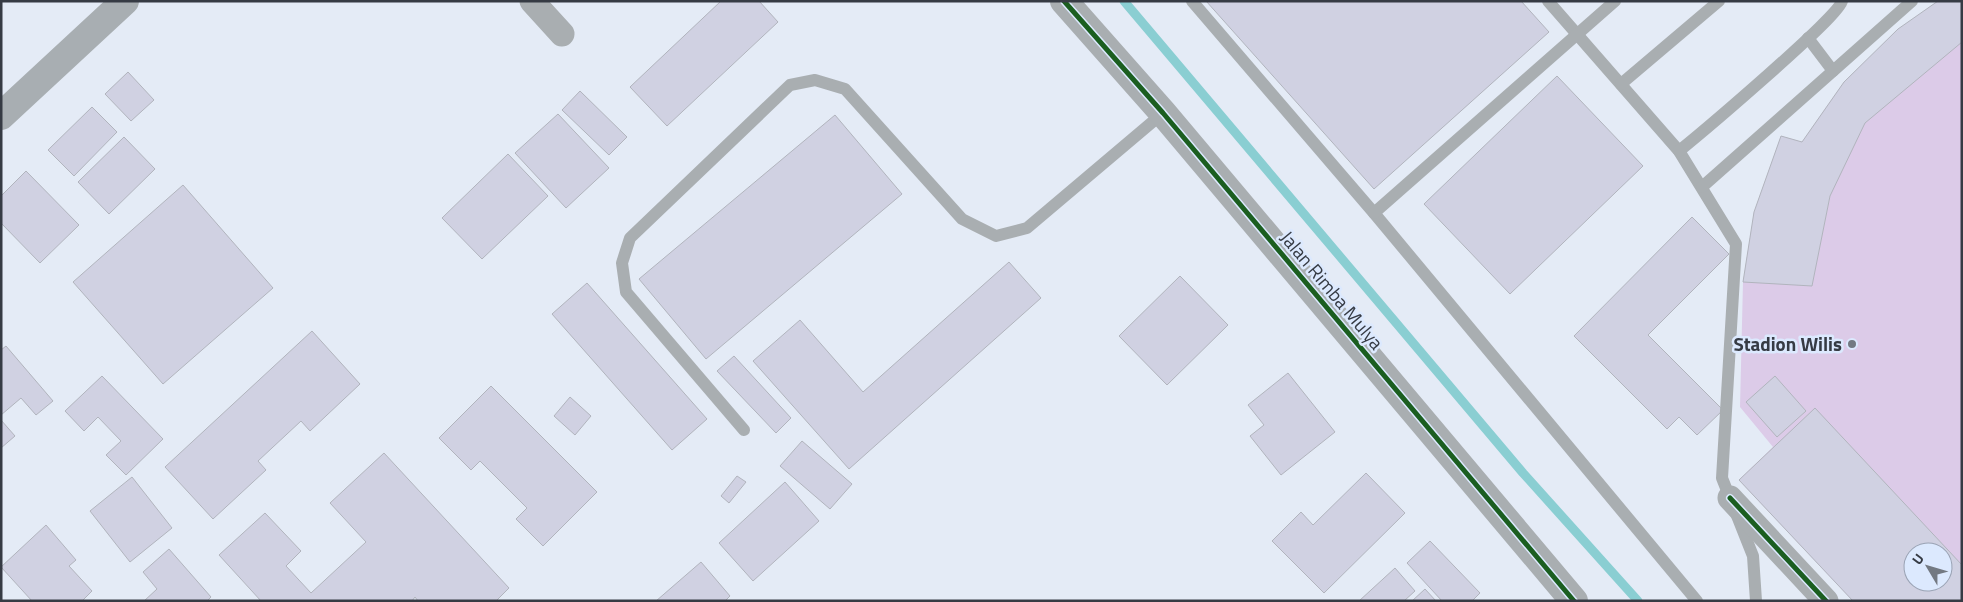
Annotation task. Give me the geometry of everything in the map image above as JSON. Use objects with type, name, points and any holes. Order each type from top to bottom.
[{"type":"main road","points":[[1,116],[125,1]]},
{"type":"street","points":[[532,1],[562,34]]},
{"type":"street","name":"Jalan Rimba Mulya","points":[[1064,1],[1163,113],[1574,601]]},
{"type":"street","points":[[1730,498],[1826,601]]},
{"type":"lane","points":[[1192,1],[1374,213],[1697,601]]},
{"type":"lane","points":[[1548,1],[1576,36],[1679,151],[1736,244],[1722,478],[1753,556],[1756,601]]},
{"type":"lane","points":[[1374,213],[1615,1]]},
{"type":"lane","points":[[1621,84],[1719,1]]},
{"type":"lane","points":[[1679,151],[1808,38],[1838,10],[1842,1]]},
{"type":"lane","points":[[1702,187],[1912,1]]},
{"type":"lane","points":[[1808,38],[1833,71]]},
{"type":"lane","points":[[744,430],[626,292],[622,262],[630,238],[790,85],[815,80],[845,89],[962,219],[996,236],[1027,228],[1163,113]]},
{"type":"shaded area","name":"Stadion Wilis","points":[[1962,1],[1962,601],[1853,601],[1739,480],[1773,447],[1740,407],[1743,282],[1754,212],[1781,136],[1802,142],[1844,82]]},
{"type":"building","points":[[721,1],[759,1],[778,22],[667,126],[630,87]]},
{"type":"building","points":[[1206,1],[1521,1],[1549,32],[1374,189]]},
{"type":"building","points":[[1938,1],[1962,1],[1962,42],[1865,123],[1830,196],[1812,286],[1743,282],[1754,212],[1781,136],[1802,142],[1844,82],[1898,29]]},
{"type":"building","points":[[128,72],[154,100],[131,121],[105,94]]},
{"type":"building","points":[[1557,76],[1643,166],[1510,294],[1424,204]]},
{"type":"building","points":[[580,91],[627,137],[609,155],[562,110]]},
{"type":"building","points":[[92,107],[117,132],[74,176],[48,150]]},
{"type":"building","points":[[558,114],[609,168],[566,208],[515,153]]},
{"type":"building","points":[[835,115],[902,194],[706,359],[639,279]]},
{"type":"building","points":[[124,137],[155,169],[109,214],[78,182]]},
{"type":"building","points":[[508,154],[548,196],[482,259],[442,218]]},
{"type":"building","points":[[26,171],[79,225],[40,263],[1,223],[1,196]]},
{"type":"building","points":[[183,185],[273,288],[163,384],[73,282]]},
{"type":"building","points":[[1692,217],[1729,254],[1648,335],[1723,410],[1697,435],[1679,417],[1667,429],[1574,336]]},
{"type":"building","points":[[1009,262],[1041,298],[849,469],[753,361],[800,320],[863,392]]},
{"type":"building","points":[[1180,276],[1228,325],[1167,385],[1119,336]]},
{"type":"building","points":[[587,283],[707,419],[672,450],[552,314]]},
{"type":"building","points":[[312,331],[360,384],[310,431],[301,421],[258,461],[266,470],[213,519],[165,467]]},
{"type":"building","points":[[6,346],[53,401],[36,415],[21,398],[1,415],[1,350]]},
{"type":"building","points":[[734,356],[791,418],[776,433],[717,371]]},
{"type":"building","points":[[1288,373],[1335,432],[1281,475],[1250,436],[1264,425],[1248,405]]},
{"type":"building","points":[[102,376],[163,439],[126,475],[106,455],[121,441],[98,417],[84,431],[65,411]]},
{"type":"building","points":[[1775,376],[1806,411],[1777,437],[1746,402]]},
{"type":"building","points":[[491,386],[597,492],[543,546],[516,519],[527,508],[480,461],[471,470],[439,438]]},
{"type":"building","points":[[570,397],[591,416],[575,435],[554,416]]},
{"type":"building","points":[[1815,408],[1940,542],[1903,542],[1903,592],[1953,592],[1953,555],[1962,565],[1962,601],[1853,601],[1739,480]]},
{"type":"building","points":[[1,420],[15,436],[1,448]]},
{"type":"building","points":[[802,441],[852,484],[830,509],[780,466]]},
{"type":"building","points":[[384,453],[509,588],[496,601],[418,601],[415,597],[412,601],[261,601],[219,555],[265,513],[301,551],[286,566],[311,593],[366,542],[330,503]]},
{"type":"building","points":[[1366,473],[1405,513],[1324,593],[1272,541],[1301,512],[1313,525]]},
{"type":"building","points":[[737,476],[746,482],[729,503],[721,496]]},
{"type":"building","points":[[132,477],[172,528],[130,562],[90,511]]},
{"type":"building","points":[[785,482],[819,521],[753,581],[719,543]]},
{"type":"building","points":[[46,525],[76,560],[69,566],[92,591],[82,601],[32,601],[1,567]]},
{"type":"building","points":[[1430,541],[1480,593],[1472,601],[1442,601],[1407,563]]},
{"type":"building","points":[[169,549],[211,597],[207,601],[144,601],[157,589],[143,572]]},
{"type":"building","points":[[701,562],[730,596],[725,601],[656,601]]},
{"type":"building","points":[[1395,568],[1415,591],[1404,601],[1359,601]]},
{"type":"building","points":[[1425,589],[1436,601],[1412,601]]},
{"type":"waterway","points":[[1124,1],[1523,473],[1638,601]]},
{"type":"cycle path","points":[[1064,1],[1163,113],[1574,601]]},
{"type":"cycle path","points":[[1730,498],[1826,601]]},
{"type":"place","name":"Stadion Wilis","points":[[1852,344]]}]
